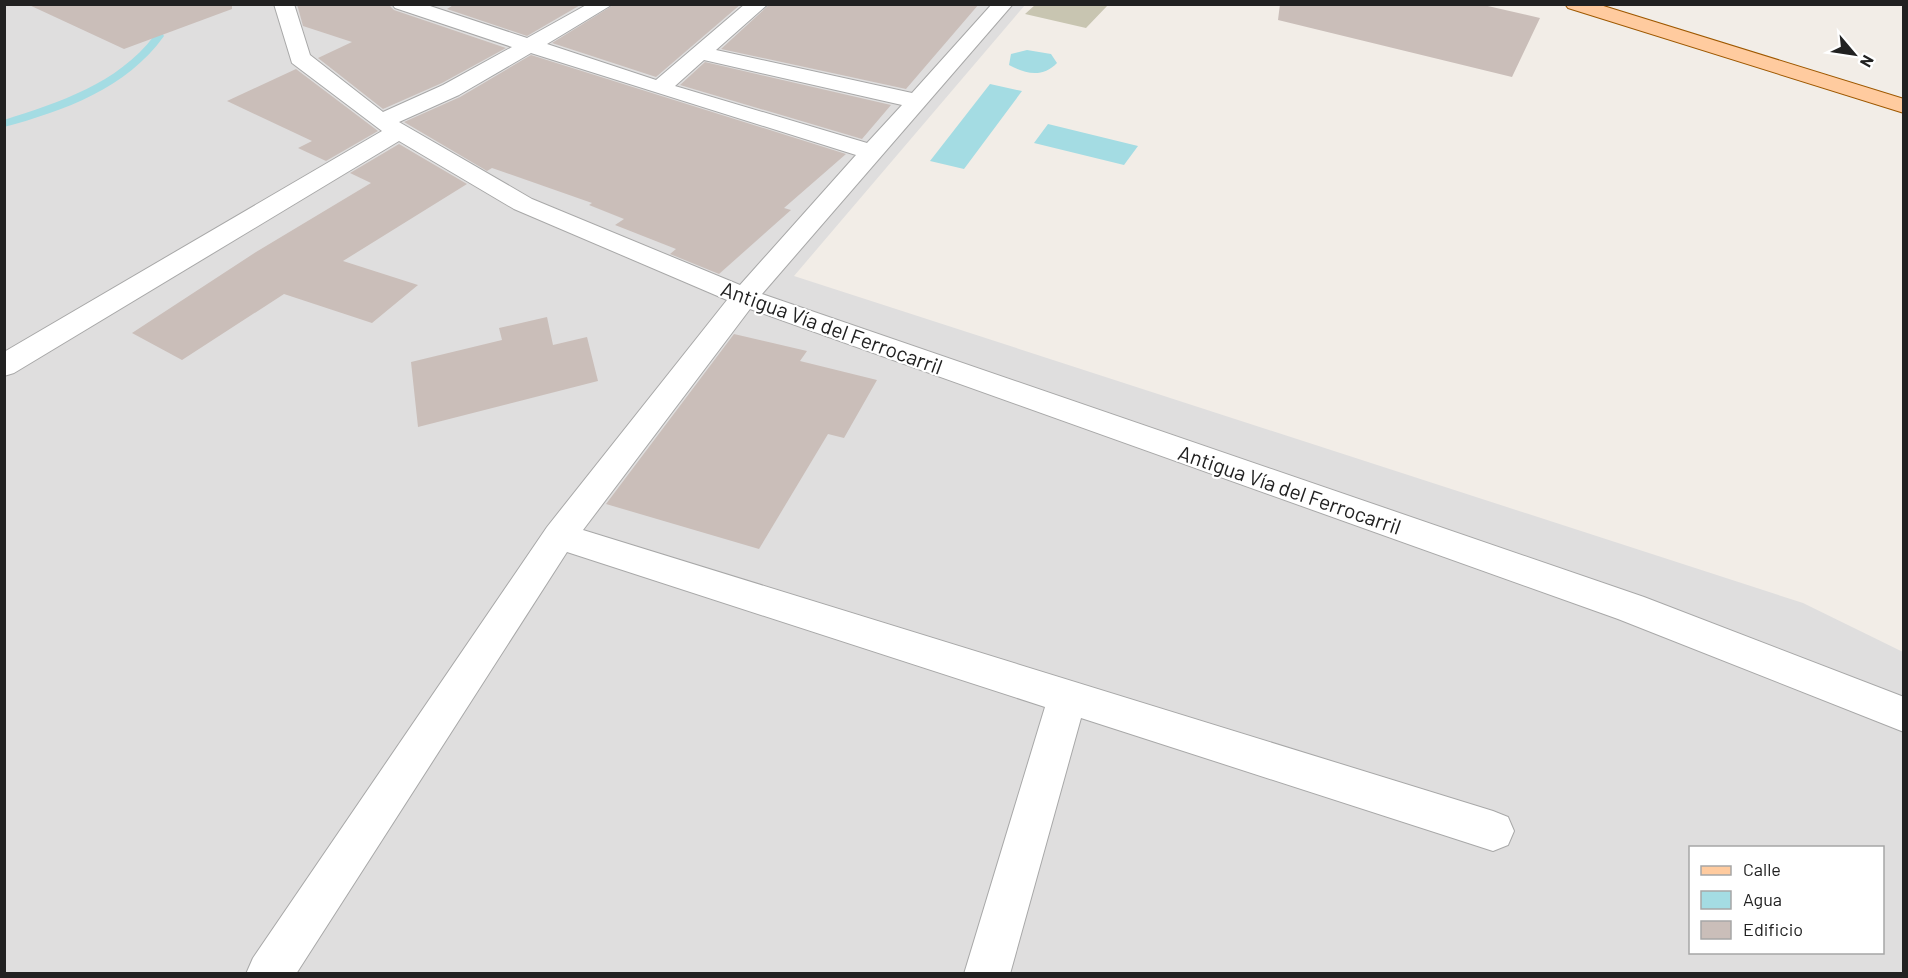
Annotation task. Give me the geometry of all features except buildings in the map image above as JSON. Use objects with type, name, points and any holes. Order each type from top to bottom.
[{"type":"main road","points":[[1575,4],[1904,106]]},
{"type":"street","name":"Antigua Vía del Ferrocarril","points":[[284,4],[300,57],[390,126],[523,204],[744,297],[1631,608],[1904,715]]},
{"type":"street","points":[[402,4],[439,8],[531,46],[659,88],[873,153]]},
{"type":"street","points":[[4,366],[390,126],[603,4]]},
{"type":"street","points":[[659,88],[758,4]]},
{"type":"street","points":[[269,974],[559,536],[744,297],[1003,4]]},
{"type":"street","points":[[700,53],[916,101]]},
{"type":"street","points":[[559,536],[1493,831]]},
{"type":"street","points":[[987,974],[1067,697]]},
{"type":"shaded area","points":[[5,5],[1025,5],[794,276],[1803,603],[1903,652],[1903,973],[5,974]]},
{"type":"shaded area","points":[[1035,5],[1108,5],[1086,28],[1025,14]]},
{"type":"water","points":[[1027,50],[1051,54],[1057,63],[1040,73],[1021,71],[1009,65],[1011,54]]},
{"type":"water","points":[[990,84],[1022,91],[964,169],[930,161]]},
{"type":"water","points":[[1048,124],[1138,146],[1124,165],[1034,143]]},
{"type":"waterway","points":[[4,124],[68,102],[110,81],[129,68],[146,53],[159,36],[152,24],[155,20]]}]
